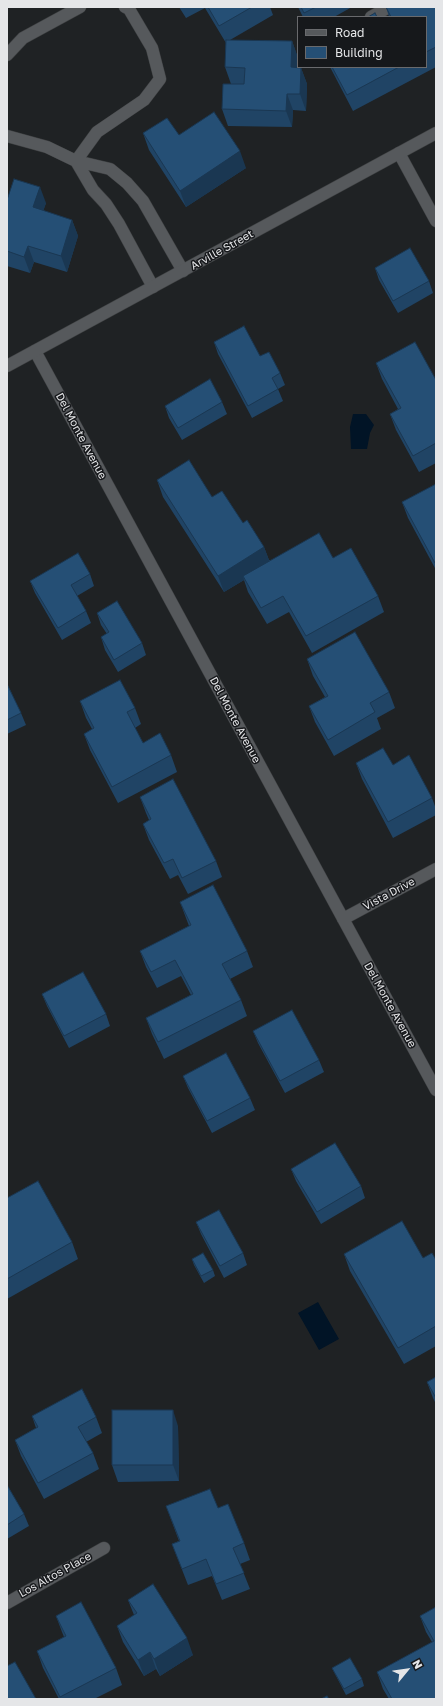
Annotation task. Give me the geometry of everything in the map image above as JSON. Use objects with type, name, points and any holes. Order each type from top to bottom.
[{"type":"street","points":[[7,55],[23,38],[80,7]]},
{"type":"street","points":[[76,161],[97,132],[144,100],[160,79],[152,48],[129,9],[125,7]]},
{"type":"street","points":[[373,16],[390,7]]},
{"type":"street","name":"Arville Street","points":[[7,366],[436,133]]},
{"type":"street","points":[[7,136],[47,147],[76,161],[110,168],[127,183],[143,201],[183,271]]},
{"type":"street","points":[[399,154],[436,221]]},
{"type":"street","points":[[76,161],[93,190],[106,204],[153,287]]},
{"type":"street","name":"Del Monte Avenue","points":[[35,350],[436,1090]]},
{"type":"street","name":"Vista Drive","points":[[343,919],[436,868]]},
{"type":"street","name":"Los Altos Place","points":[[7,1603],[104,1548]]},
{"type":"water","points":[[353,414],[366,414],[374,425],[370,433],[367,449],[351,449],[350,427]]},
{"type":"water","points":[[318,1302],[339,1339],[319,1350],[298,1313]]},
{"type":"building","points":[[208,7],[252,7],[219,26]]},
{"type":"building","points":[[301,7],[316,7],[304,13]]},
{"type":"building","points":[[386,7],[436,7],[436,47],[427,52],[427,16],[390,16]]},
{"type":"building","points":[[375,13],[376,16],[370,16]]},
{"type":"building","points":[[226,40],[292,41],[291,67],[301,68],[300,94],[287,94],[286,111],[222,109],[223,84],[244,84],[245,68],[225,67]]},
{"type":"building","points":[[333,68],[397,68],[347,95]]},
{"type":"building","points":[[214,112],[240,151],[180,191],[143,133],[167,118],[179,135]]},
{"type":"building","points":[[14,179],[40,187],[33,207],[72,220],[61,256],[28,246],[24,257],[7,251],[7,200]]},
{"type":"building","points":[[410,248],[429,281],[393,301],[375,268]]},
{"type":"building","points":[[244,326],[260,356],[269,352],[280,373],[272,378],[278,389],[248,406],[214,342]]},
{"type":"building","points":[[415,342],[436,380],[436,443],[413,456],[390,414],[401,408],[376,363]]},
{"type":"building","points":[[210,379],[222,402],[178,428],[165,406]]},
{"type":"building","points":[[189,460],[212,497],[222,491],[243,523],[247,520],[264,547],[218,576],[157,480]]},
{"type":"building","points":[[436,484],[436,563],[435,563],[402,502]]},
{"type":"building","points":[[319,533],[333,558],[351,548],[378,596],[306,636],[283,596],[261,608],[243,576]]},
{"type":"building","points":[[78,553],[90,574],[71,585],[86,611],[58,628],[30,581]]},
{"type":"building","points":[[117,601],[142,643],[114,660],[101,637],[109,632],[97,613]]},
{"type":"building","points":[[355,632],[389,692],[370,703],[375,712],[328,740],[309,706],[328,696],[307,659]]},
{"type":"building","points":[[120,680],[135,708],[127,712],[143,743],[160,733],[171,755],[112,787],[84,734],[94,728],[80,701]]},
{"type":"building","points":[[7,684],[21,713],[7,720]]},
{"type":"building","points":[[383,748],[393,765],[409,755],[432,798],[388,822],[356,763]]},
{"type":"building","points":[[173,779],[216,861],[182,878],[173,859],[164,863],[143,824],[151,819],[140,797]]},
{"type":"building","points":[[213,885],[247,951],[222,964],[241,1000],[158,1042],[146,1018],[193,994],[175,960],[151,972],[140,951],[191,925],[180,902]]},
{"type":"building","points":[[83,972],[106,1014],[64,1036],[42,994]]},
{"type":"building","points":[[292,1010],[319,1060],[280,1081],[253,1031]]},
{"type":"building","points":[[226,1053],[250,1098],[207,1121],[183,1076]]},
{"type":"building","points":[[335,1143],[361,1186],[317,1212],[291,1169]]},
{"type":"building","points":[[38,1181],[72,1242],[7,1279],[7,1198]]},
{"type":"building","points":[[219,1210],[243,1253],[220,1266],[196,1222]]},
{"type":"building","points":[[402,1221],[423,1258],[432,1253],[436,1260],[436,1326],[398,1348],[344,1254]]},
{"type":"building","points":[[203,1253],[213,1270],[201,1276],[192,1259]]},
{"type":"building","points":[[436,1377],[436,1398],[427,1382]]},
{"type":"building","points":[[82,1389],[96,1417],[78,1427],[93,1453],[38,1483],[15,1440],[38,1427],[32,1416]]},
{"type":"building","points":[[112,1410],[173,1410],[173,1465],[112,1465]]},
{"type":"building","points":[[7,1485],[24,1514],[7,1525]]},
{"type":"building","points":[[210,1489],[218,1508],[228,1504],[244,1543],[233,1548],[244,1573],[216,1584],[206,1559],[182,1569],[172,1544],[180,1541],[166,1506]]},
{"type":"building","points":[[153,1584],[187,1638],[154,1659],[150,1652],[138,1660],[117,1626],[137,1613],[128,1600]]},
{"type":"building","points":[[81,1602],[116,1668],[60,1697],[37,1651],[66,1636],[56,1616]]},
{"type":"building","points":[[436,1607],[436,1699],[392,1699],[377,1672],[434,1641],[420,1616]]},
{"type":"building","points":[[350,1658],[362,1679],[344,1689],[332,1668]]},
{"type":"building","points":[[15,1662],[36,1699],[7,1699],[7,1666]]},
{"type":"building","points":[[327,1696],[329,1699],[321,1699]]}]
